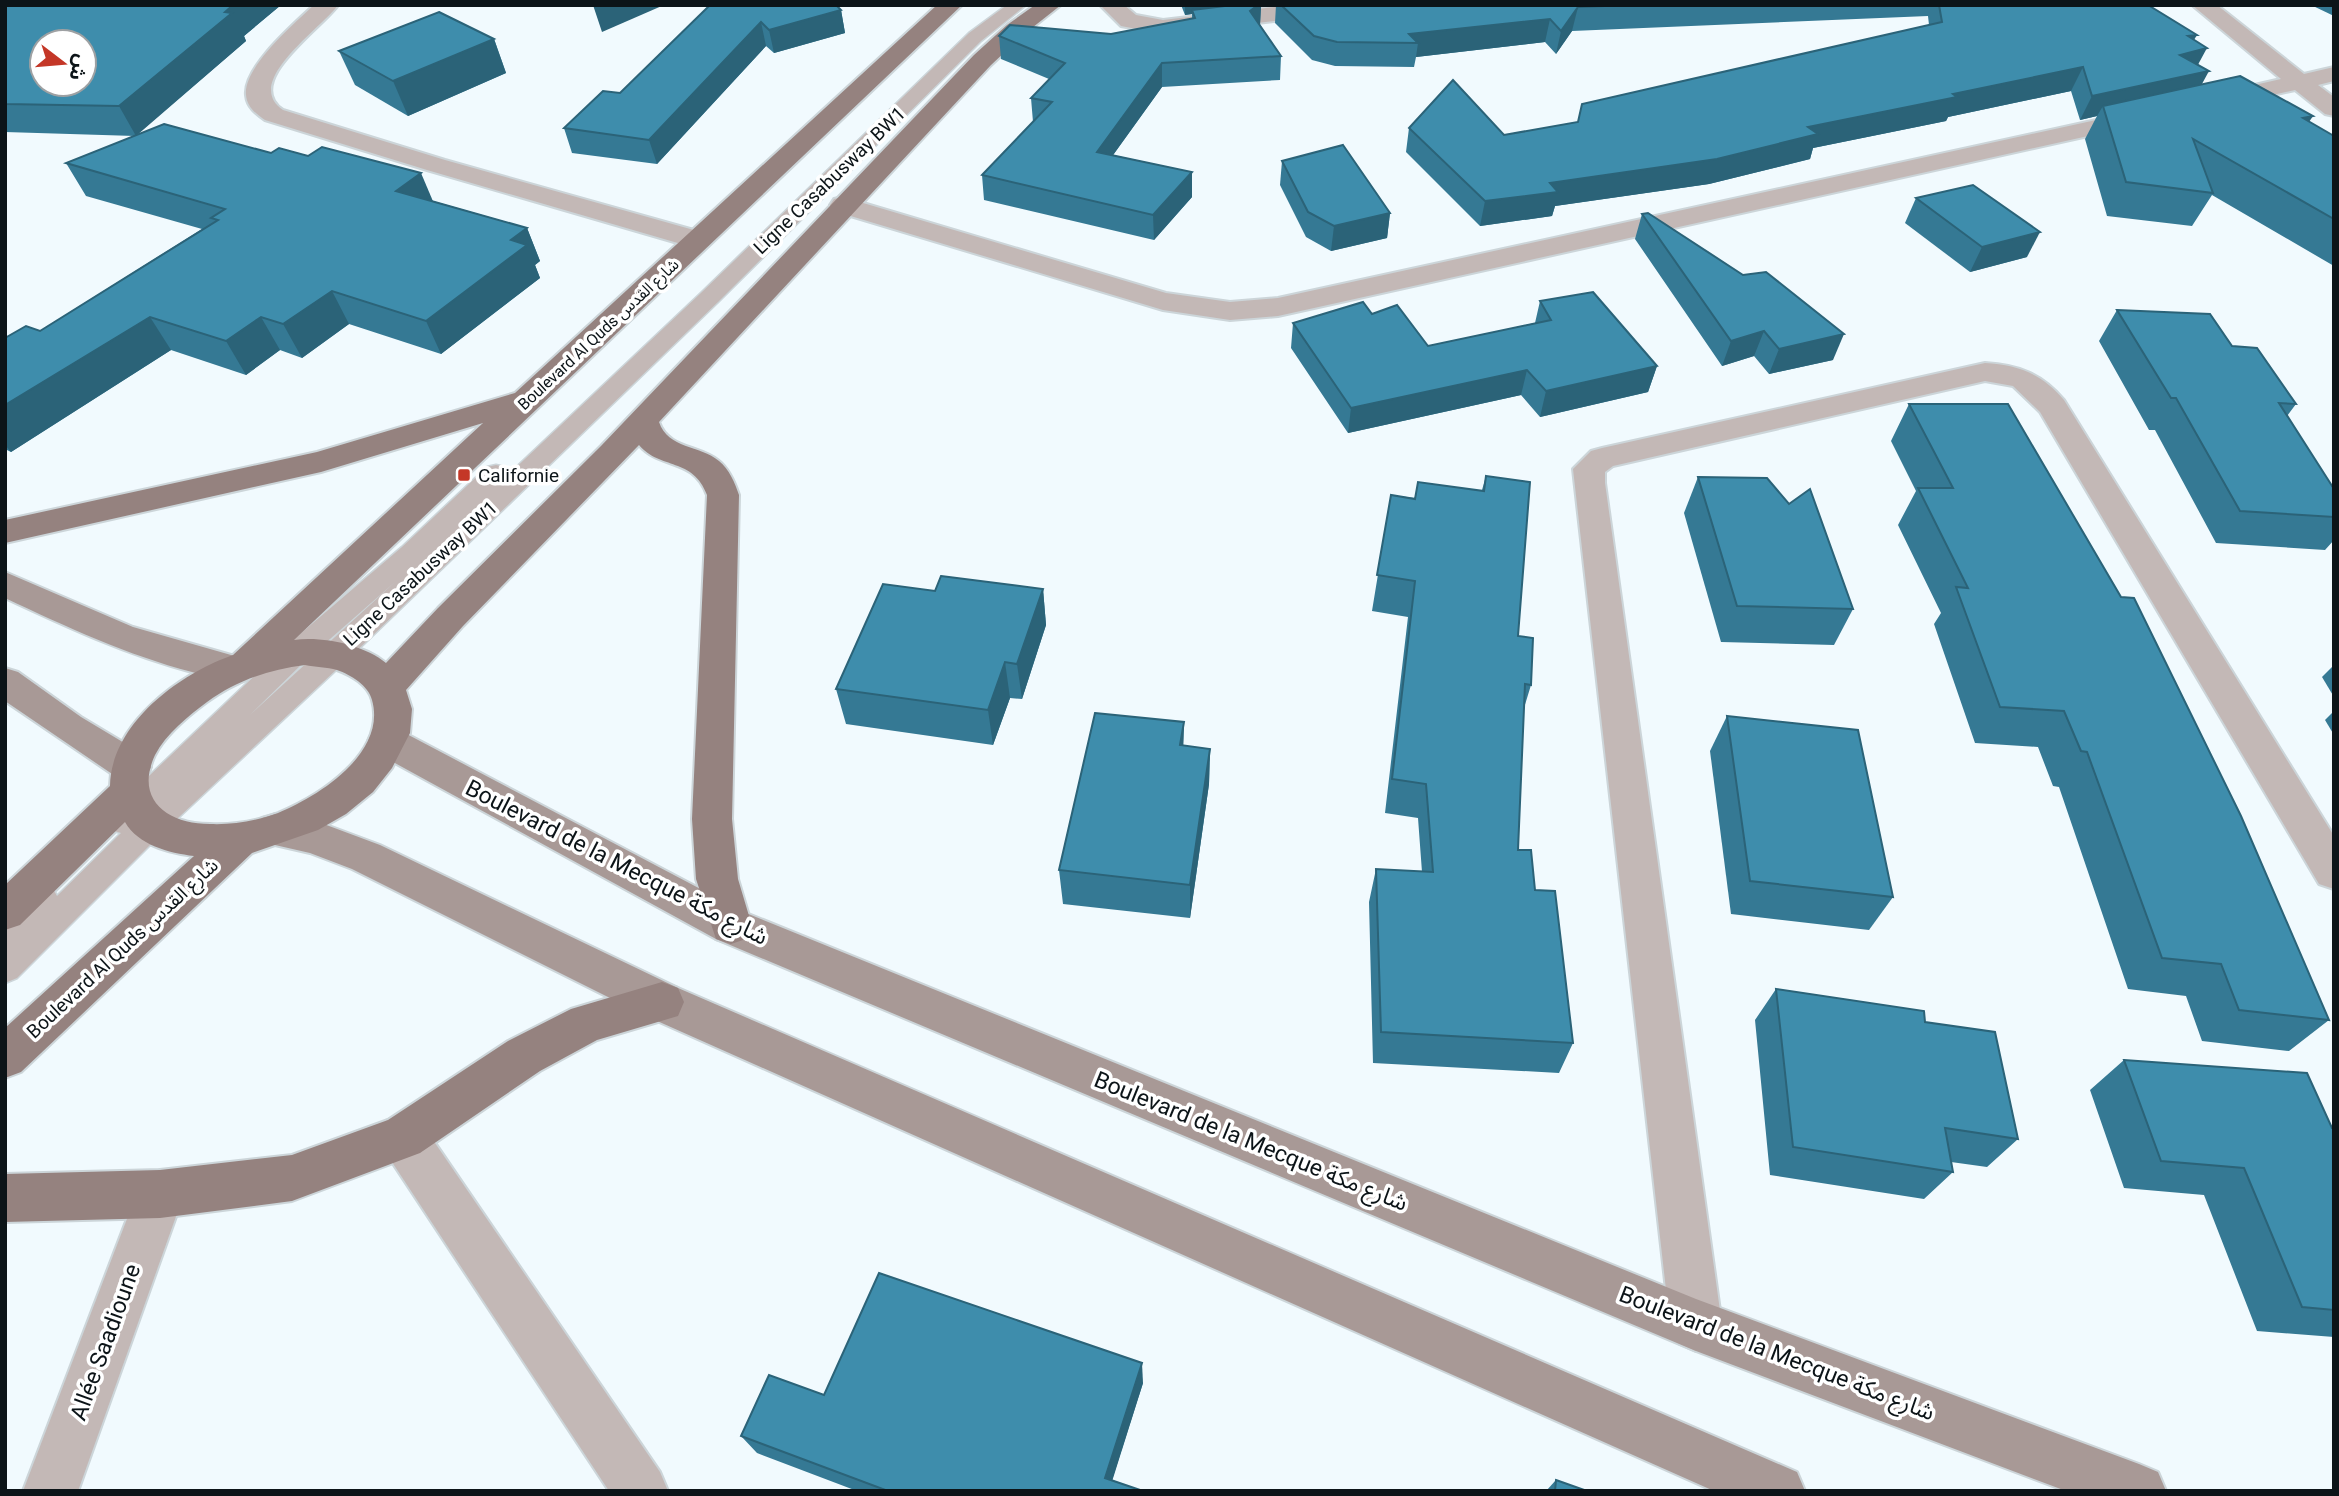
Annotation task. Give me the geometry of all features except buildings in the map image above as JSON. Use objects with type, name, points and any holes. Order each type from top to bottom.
[{"type":"main road","name":"Boulevard Al Quds شارع القدس","points":[[239,667],[530,398],[927,24],[951,5]]},
{"type":"main road","points":[[388,686],[433,633],[643,421],[843,205],[1000,45],[1036,13],[1050,5]]},
{"type":"main road","points":[[5,532],[321,462],[530,398]]},
{"type":"main road","points":[[643,421],[645,432],[653,442],[705,465],[716,477],[723,495],[712,819],[717,879],[731,926]]},
{"type":"main road","points":[[5,584],[120,636],[159,650],[239,667]]},
{"type":"main road","points":[[5,912],[138,797],[141,745],[156,723],[178,702],[239,667],[296,653],[333,653],[356,660],[375,671],[388,686],[393,705],[387,741],[360,779],[332,802],[299,821],[258,835]]},
{"type":"main road","points":[[5,682],[68,727],[138,797],[172,836],[195,841],[258,835],[313,837],[366,857],[662,1002],[1778,1491]]},
{"type":"main road","name":"Boulevard de la Mecque شارع مكة","points":[[387,741],[731,926],[1696,1325],[2138,1491]]},
{"type":"main road","name":"Boulevard Al Quds شارع القدس","points":[[5,1057],[258,835]]},
{"type":"main road","points":[[5,1198],[160,1194],[292,1178],[403,1137],[524,1056],[587,1023],[662,1002]]},
{"type":"street","points":[[327,5],[270,63],[261,78],[257,94],[260,105],[274,115],[436,165],[698,240]]},
{"type":"street","points":[[1111,5],[1129,21],[1163,27],[1350,5]]},
{"type":"street","points":[[2203,5],[2334,109]]},
{"type":"street","points":[[2190,106],[2334,74]]},
{"type":"street","points":[[843,205],[1163,301],[1230,311],[1278,307],[2163,112]]},
{"type":"street","points":[[1696,1325],[1608,614],[1589,483],[1589,469],[1602,458],[1985,372],[2006,373],[2026,379],[2053,407],[2334,872]]},
{"type":"street","points":[[403,1137],[641,1491]]},
{"type":"street","name":"Allée Saadioune","points":[[50,1491],[160,1194]]},
{"type":"lane","name":"Ligne Casabusway BW1","points":[[5,935],[138,797],[421,544],[681,300],[959,27],[988,5]]},
{"type":"lane","name":"Ligne Casabusway BW1","points":[[5,968],[138,797],[333,653],[367,624],[975,37],[1018,5]]},
{"type":"place","name":"Californie","points":[[464,475]]}]
